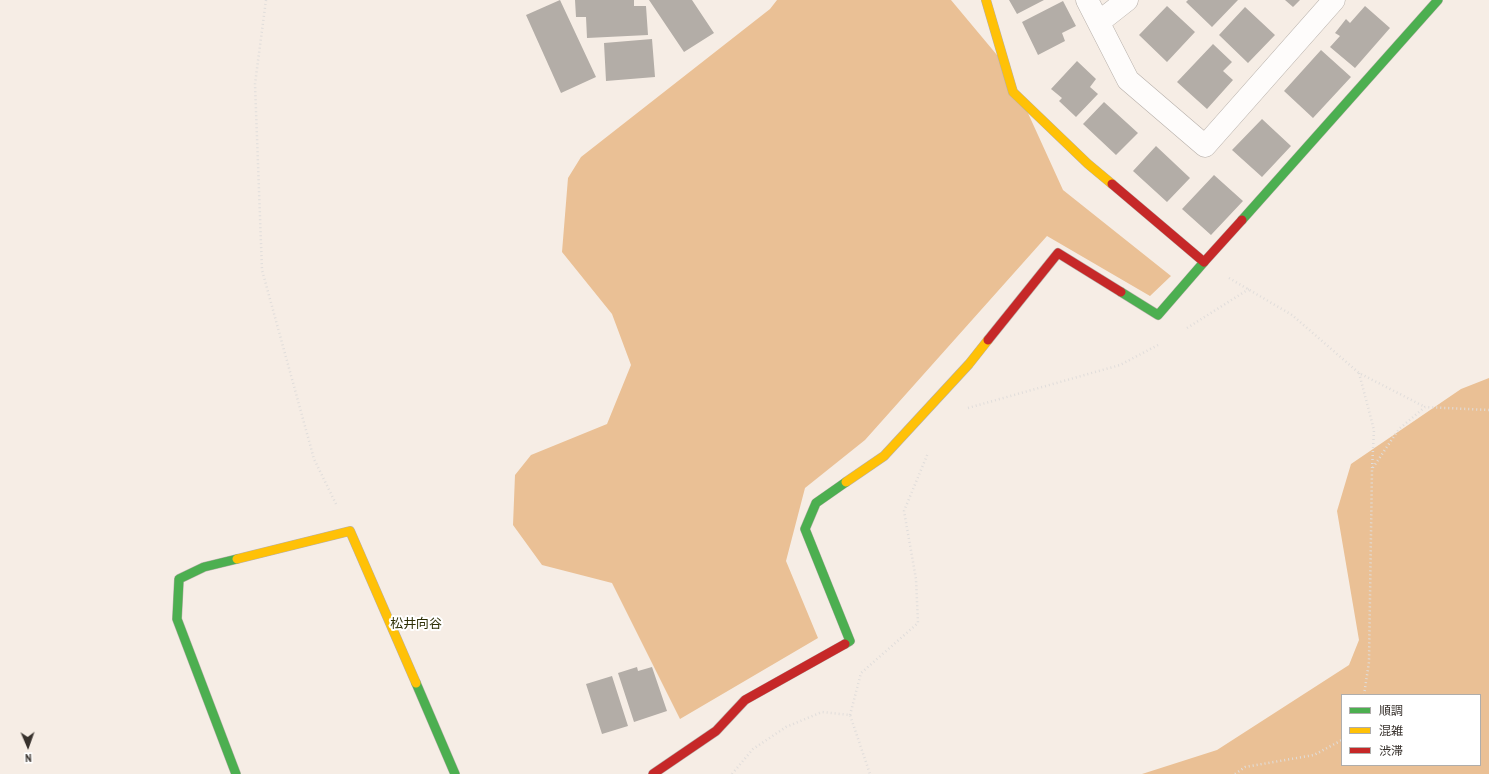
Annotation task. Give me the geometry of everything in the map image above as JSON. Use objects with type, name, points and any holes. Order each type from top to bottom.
[{"type":"street","points":[[986,0],[1013,92],[1088,164],[1204,262]]},
{"type":"street","points":[[1087,0],[1128,80],[1205,146],[1334,0]]},
{"type":"street","points":[[1098,22],[1127,0]]},
{"type":"street","points":[[653,774],[716,731],[745,700],[850,641],[805,530],[816,503],[884,456],[969,364],[1058,252],[1158,314],[1438,0]]},
{"type":"street","points":[[236,774],[177,619],[179,579],[204,566],[350,532],[455,774]]},
{"type":"path","points":[[266,0],[255,84],[262,270],[314,460],[350,532]]},
{"type":"path","points":[[1204,262],[1292,315],[1359,373],[1425,407],[1489,410]]},
{"type":"path","points":[[1180,332],[1249,289]]},
{"type":"path","points":[[964,409],[1120,365],[1160,343]]},
{"type":"path","points":[[1359,373],[1374,430],[1369,662],[1364,694]]},
{"type":"path","points":[[1372,469],[1399,429],[1425,407]]},
{"type":"path","points":[[870,774],[850,715],[861,673],[918,623],[916,579],[904,511],[930,448]]},
{"type":"path","points":[[732,774],[753,749],[786,727],[822,712],[850,715]]},
{"type":"path","points":[[1235,774],[1245,767],[1314,755],[1341,741]]},
{"type":"shaded area","points":[[777,0],[951,0],[1007,67],[1063,190],[1171,276],[1150,296],[1047,236],[865,440],[805,488],[786,561],[818,638],[680,719],[612,583],[542,565],[513,525],[515,475],[531,455],[607,424],[631,365],[612,314],[562,252],[568,178],[581,157],[770,9]]},
{"type":"shaded area","points":[[1489,378],[1489,774],[1142,774],[1217,750],[1349,665],[1359,640],[1337,511],[1351,464],[1461,389]]},
{"type":"building","points":[[560,0],[596,77],[561,93],[526,15]]},
{"type":"building","points":[[575,0],[634,0],[634,6],[646,6],[648,35],[587,38],[586,17],[576,17]]},
{"type":"building","points":[[649,0],[692,0],[714,33],[684,52]]},
{"type":"building","points":[[1009,0],[1044,0],[1017,14]]},
{"type":"building","points":[[1188,0],[1238,0],[1212,27],[1186,2]]},
{"type":"building","points":[[1285,0],[1300,0],[1293,7]]},
{"type":"building","points":[[1063,1],[1076,26],[1062,33],[1065,41],[1038,55],[1022,22]]},
{"type":"building","points":[[1167,6],[1195,32],[1167,62],[1139,35]]},
{"type":"building","points":[[1365,6],[1390,28],[1355,68],[1330,47],[1340,36],[1335,33],[1346,19],[1350,23]]},
{"type":"building","points":[[1245,7],[1275,35],[1248,63],[1219,35]]},
{"type":"building","points":[[652,39],[655,77],[606,81],[604,43]]},
{"type":"building","points":[[1213,44],[1232,62],[1223,71],[1233,80],[1207,109],[1177,82]]},
{"type":"building","points":[[1321,50],[1351,77],[1313,118],[1284,91]]},
{"type":"building","points":[[1077,61],[1096,79],[1090,87],[1098,94],[1076,117],[1059,101],[1062,98],[1051,89]]},
{"type":"building","points":[[1104,102],[1138,133],[1116,155],[1083,124]]},
{"type":"building","points":[[1262,119],[1291,146],[1262,177],[1232,150]]},
{"type":"building","points":[[1156,146],[1190,178],[1167,202],[1133,171]]},
{"type":"building","points":[[1214,175],[1243,201],[1211,235],[1182,209]]},
{"type":"building","points":[[637,667],[638,671],[652,667],[667,711],[634,722],[618,673]]},
{"type":"building","points":[[612,676],[628,726],[602,734],[586,684]]},
{"type":"traffic: fast","points":[[1242,220],[1438,0]]},
{"type":"traffic: fast","points":[[1121,292],[1158,315],[1204,262]]},
{"type":"traffic: fast","points":[[845,644],[850,641],[805,529],[816,503],[846,482]]},
{"type":"traffic: fast","points":[[236,774],[177,619],[179,579],[204,567],[237,559]]},
{"type":"traffic: fast","points":[[416,683],[455,774]]},
{"type":"traffic: slow","points":[[986,0],[1013,92],[1088,164],[1112,184]]},
{"type":"traffic: slow","points":[[846,482],[884,456],[969,364],[988,340]]},
{"type":"traffic: slow","points":[[237,559],[350,531],[416,683]]},
{"type":"traffic: jam","points":[[1112,184],[1204,262],[1242,220]]},
{"type":"traffic: jam","points":[[988,340],[1058,253],[1121,292]]},
{"type":"traffic: jam","points":[[653,774],[716,731],[745,700],[845,644]]},
{"type":"district","name":"松井向谷","points":[[416,625]]}]
